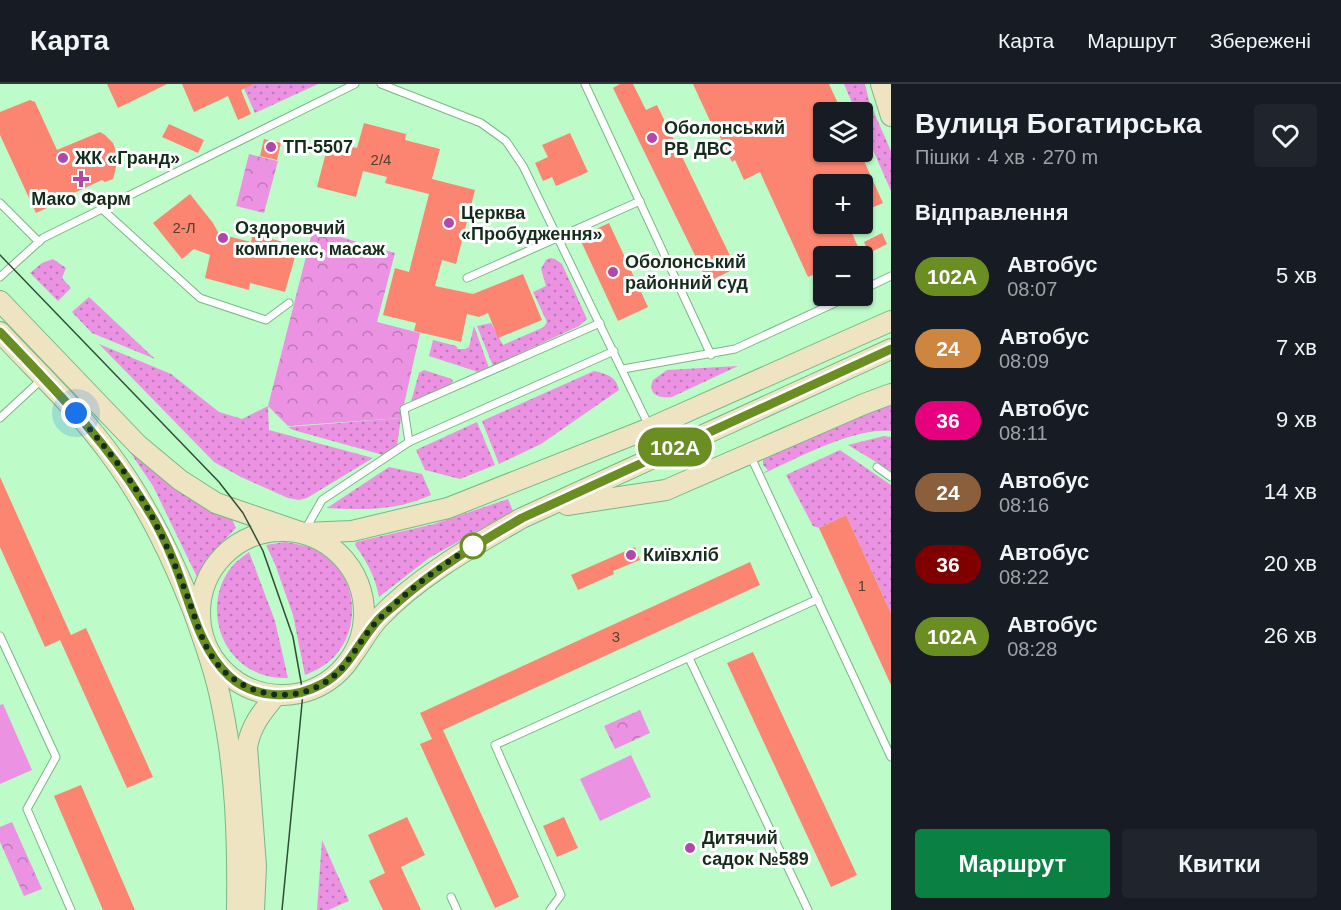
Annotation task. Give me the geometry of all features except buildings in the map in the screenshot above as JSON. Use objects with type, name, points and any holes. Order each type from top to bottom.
[{"type":"main road","points":[[881,84],[891,116]]},
{"type":"main road","points":[[0,301],[138,445],[180,480],[216,503],[326,543],[345,559],[358,580],[364,604],[363,629],[354,653]]},
{"type":"main road","points":[[891,321],[650,428],[448,508],[352,531],[303,533],[279,530],[255,535],[227,550],[212,569],[202,591],[199,614],[203,638],[214,660],[231,678],[252,690],[276,695],[303,693],[324,684],[341,670],[378,619],[413,588],[469,548],[544,508],[891,349]]},
{"type":"main road","points":[[0,332],[109,452],[144,503],[173,560],[203,638],[222,704],[236,815],[237,910]]},
{"type":"main road","points":[[544,508],[666,490],[891,394]]},
{"type":"main road","points":[[254,910],[256,866],[247,747],[250,732],[259,715],[276,695]]},
{"type":"lane","points":[[0,277],[39,242],[355,84]]},
{"type":"lane","points":[[381,84],[481,123],[506,141],[523,166],[650,428]]},
{"type":"lane","points":[[585,84],[711,355]]},
{"type":"lane","points":[[467,278],[640,201]]},
{"type":"lane","points":[[0,203],[39,242]]},
{"type":"lane","points":[[102,209],[200,298],[267,320],[289,303]]},
{"type":"lane","points":[[873,285],[891,276]]},
{"type":"lane","points":[[623,369],[735,349],[828,306]]},
{"type":"lane","points":[[409,442],[405,409],[600,323]]},
{"type":"lane","points":[[303,533],[322,500],[409,442],[614,351]]},
{"type":"lane","points":[[0,418],[43,378]]},
{"type":"lane","points":[[749,453],[891,758]]},
{"type":"lane","points":[[877,467],[891,477]]},
{"type":"lane","points":[[550,910],[561,895],[495,745],[818,599]]},
{"type":"lane","points":[[0,636],[56,758],[27,809],[71,910]]},
{"type":"lane","points":[[689,658],[808,910]]},
{"type":"lane","points":[[451,897],[457,910]]},
{"type":"green space","points":[[242,84],[318,84],[255,113]]},
{"type":"green space","points":[[844,84],[865,84],[869,102],[852,102]]},
{"type":"green space","points":[[873,110],[891,151],[891,191],[873,150]]},
{"type":"green space","points":[[249,154],[278,161],[264,213],[236,206]]},
{"type":"green space","points":[[313,229],[395,253],[377,322],[420,333],[401,418],[288,426],[268,406]]},
{"type":"green space","points":[[550,258],[562,264],[587,319],[579,326],[493,366],[477,326],[491,323],[503,345],[544,327],[547,322],[533,292],[546,286],[541,269],[546,260]]},
{"type":"green space","points":[[53,259],[66,268],[62,278],[71,288],[58,301],[30,273],[42,263]]},
{"type":"green space","points":[[89,297],[155,359],[92,333],[72,312]]},
{"type":"green space","points":[[474,326],[489,368],[478,372],[429,356],[433,340],[456,346],[458,349],[469,347]]},
{"type":"green space","points":[[99,344],[171,374],[219,412],[242,419],[268,406],[269,430],[373,458],[307,498],[299,500],[288,498],[214,462]]},
{"type":"green space","points":[[738,366],[672,397],[659,396],[652,389],[653,380],[667,370]]},
{"type":"green space","points":[[424,370],[453,381],[450,385],[411,402],[419,373]]},
{"type":"green space","points":[[594,371],[610,376],[616,382],[619,390],[541,444],[499,464],[482,421]]},
{"type":"green space","points":[[891,401],[891,431],[876,431],[842,439],[760,475],[768,470],[763,465],[763,459],[871,408]]},
{"type":"green space","points":[[401,418],[397,446],[383,455],[288,427]]},
{"type":"green space","points":[[477,422],[495,465],[460,479],[425,470],[416,450]]},
{"type":"green space","points":[[115,430],[232,519],[236,528],[207,558],[198,579],[153,486]]},
{"type":"green space","points":[[884,436],[891,437],[891,471],[848,445]]},
{"type":"green space","points":[[840,450],[891,485],[891,613],[846,515],[819,528],[813,526],[786,475]]},
{"type":"green space","points":[[389,467],[422,474],[431,495],[392,507],[327,508]]},
{"type":"green space","points":[[508,499],[513,511],[429,558],[379,597],[373,576],[355,545],[356,542],[434,524]]},
{"type":"green space","points":[[285,542],[317,550],[333,562],[349,588],[352,602],[349,632],[343,646],[327,663],[305,675],[293,615],[266,545]]},
{"type":"green space","points":[[249,552],[275,621],[288,678],[264,675],[242,664],[223,639],[218,624],[219,592],[225,577],[234,564]]},
{"type":"green space","points":[[3,704],[32,770],[0,784],[0,705]]},
{"type":"green space","points":[[640,710],[650,733],[615,749],[604,726]]},
{"type":"green space","points":[[631,755],[651,797],[600,821],[580,779]]},
{"type":"green space","points":[[12,822],[42,889],[24,896],[0,842],[0,827]]},
{"type":"green space","points":[[322,840],[349,901],[328,910],[317,910]]},
{"type":"tram line","points":[[0,255],[219,482],[243,513],[263,551],[293,637],[303,693],[282,910]]},
{"type":"bus line","name":"102А","points":[[0,332],[109,452],[144,503],[173,560],[203,638],[214,660],[231,678],[252,690],[276,695],[303,693],[324,684],[341,670],[378,619],[413,588],[469,548],[522,518],[891,349]]},
{"type":"place","name":"Оболонський РВ ДВС","points":[[652,138]]},
{"type":"place","name":"ТП-5507","points":[[271,147]]},
{"type":"place","name":"ЖК «Гранд»","points":[[63,158]]},
{"type":"place","name":"Мако Фарм","points":[[81,179]]},
{"type":"place","name":"Церква «Пробудження»","points":[[449,223]]},
{"type":"place","name":"Оздоровчий комплекс, масаж","points":[[223,238]]},
{"type":"place","name":"Оболонський районний суд","points":[[613,272]]},
{"type":"place","name":"Київхліб","points":[[631,555]]},
{"type":"place","name":"Дитячий садок №589","points":[[690,848]]},
{"type":"route","points":[[76,413],[109,452],[144,503],[173,560],[203,638],[214,660],[231,678],[252,690],[276,695],[297,694],[324,684],[341,670],[378,619],[413,588],[473,546]]}]
